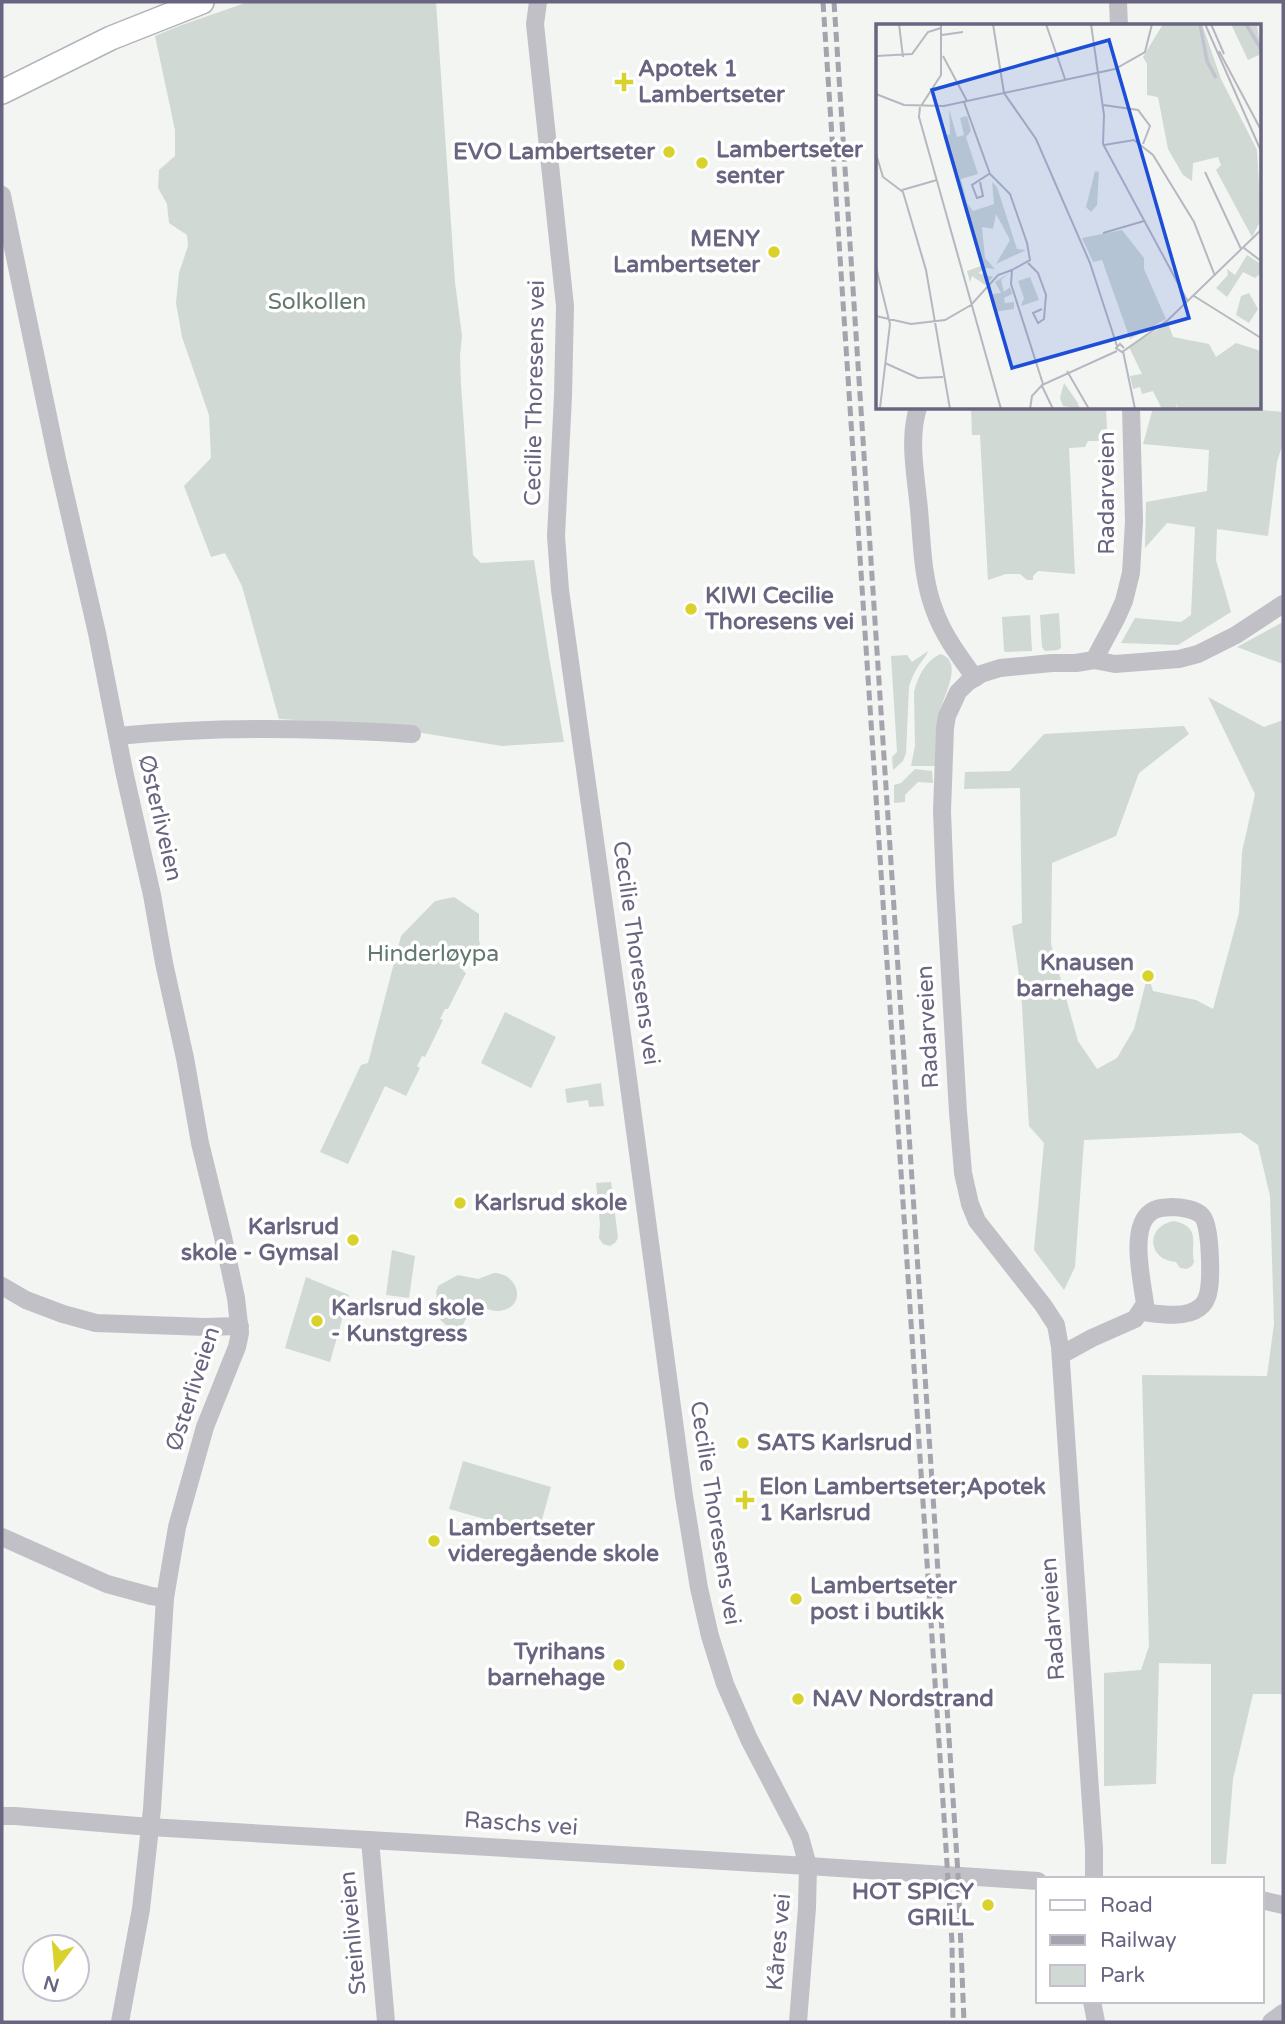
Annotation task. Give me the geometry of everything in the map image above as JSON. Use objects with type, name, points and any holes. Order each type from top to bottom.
[{"type":"main road","points":[[2,92],[111,38],[202,2]]},
{"type":"street","name":"Cecilie Thoresens vei","points":[[524,2],[535,24]]},
{"type":"street","name":"Cecilie Thoresens vei","points":[[538,2],[535,24],[565,306],[564,396],[556,536],[558,569],[684,1496],[699,1588],[725,1684],[748,1739],[800,1837],[808,1866]]},
{"type":"street","points":[[1118,2],[1119,24]]},
{"type":"street","name":"Østerliveien","points":[[2,194],[152,895],[200,1143],[223,1237],[240,1326],[237,1347],[205,1427],[177,1527],[165,1598],[161,1685],[141,1909],[120,2022]]},
{"type":"street","points":[[918,410],[914,428],[915,466],[929,595],[934,612],[952,647],[975,678],[1000,668],[1052,663],[1094,660],[1115,664],[1179,659],[1236,635],[1283,604]]},
{"type":"street","name":"Radarveien","points":[[1094,660],[1116,620],[1131,573],[1134,521],[1131,410]]},
{"type":"street","name":"Radarveien","points":[[975,678],[958,692],[947,716],[943,770],[944,887],[963,1173],[977,1221],[1056,1325],[1061,1355],[1094,1877]]},
{"type":"street","name":"Østerliveien","points":[[118,736],[245,728],[412,734]]},
{"type":"street","points":[[1061,1355],[1136,1319],[1142,1312],[1145,1304],[1138,1241],[1139,1230],[1148,1213],[1157,1208],[1176,1207],[1195,1211],[1202,1216],[1209,1236],[1209,1290],[1206,1300],[1201,1307],[1191,1312],[1142,1312]]},
{"type":"street","points":[[2,1286],[26,1300],[96,1323],[240,1326]]},
{"type":"street","points":[[2,1537],[107,1584],[165,1598]]},
{"type":"street","name":"Raschs vei","points":[[2,1816],[1036,1881]]},
{"type":"street","name":"Steinliveien","points":[[370,1840],[386,2022]]},
{"type":"street","name":"Kåres vei","points":[[798,2022],[808,1866]]},
{"type":"street","points":[[1264,1900],[1283,1905]]},
{"type":"street","points":[[1091,2003],[1096,2022]]},
{"type":"street","points":[[1271,2022],[1283,2013]]},
{"type":"green space","name":"Solkollen","points":[[248,2],[436,2],[455,282],[462,336],[461,385],[473,555],[481,563],[534,560],[564,742],[502,746],[367,724],[279,719],[242,586],[225,553],[211,557],[184,486],[211,458],[209,415],[182,337],[176,303],[179,273],[188,246],[187,235],[169,223],[167,204],[158,188],[159,170],[175,156],[175,130],[155,36]]},
{"type":"green space","points":[[971,410],[1106,410],[1107,429],[1101,430],[1100,441],[1088,441],[1085,447],[1069,448],[1075,574],[1038,571],[1033,580],[1027,580],[1020,574],[1006,574],[988,580],[980,435],[972,435]]},
{"type":"green space","points":[[1152,410],[1283,412],[1283,443],[1277,462],[1268,536],[1217,529],[1216,560],[1231,612],[1178,645],[1121,643],[1135,618],[1181,622],[1191,615],[1195,527],[1167,523],[1145,548],[1146,502],[1207,491],[1209,450],[1143,444]]},
{"type":"green space","points":[[1059,613],[1061,648],[1045,651],[1042,647],[1040,615]]},
{"type":"green space","points":[[1030,615],[1032,651],[1004,651],[1002,617]]},
{"type":"green space","points":[[1283,622],[1283,664],[1237,647]]},
{"type":"green space","points":[[928,651],[909,687],[906,753],[903,761],[893,770],[892,757],[897,752],[891,656],[907,655],[912,662]]},
{"type":"green space","points":[[940,654],[948,658],[952,672],[939,715],[936,766],[911,766],[915,746],[914,692],[923,670]]},
{"type":"green space","points":[[1208,697],[1264,727],[1283,720],[1283,1694],[1253,1694],[1233,1779],[1226,1864],[1211,1864],[1211,1664],[1159,1663],[1156,1784],[1104,1786],[1104,1673],[1141,1670],[1149,1646],[1142,1375],[1267,1376],[1274,1324],[1270,1196],[1258,1145],[1241,1133],[1084,1140],[1075,1267],[1064,1290],[1034,1250],[1044,1143],[1029,1126],[1021,990],[1012,926],[1022,923],[1020,788],[964,789],[965,772],[1010,771],[1044,734],[1184,726],[1189,734],[1139,773],[1116,836],[1052,863],[1051,944],[1078,1041],[1097,1069],[1117,1058],[1134,1029],[1148,974],[1153,991],[1196,1000],[1213,1009],[1239,913],[1242,852],[1255,794]]},
{"type":"green space","points":[[915,769],[932,771],[933,783],[918,782],[905,795],[905,802],[894,803],[894,785],[901,783]]},
{"type":"green space","name":"Hinderløypa","points":[[454,897],[479,914],[480,944],[463,971],[466,973],[440,1019],[443,1020],[425,1057],[422,1056],[417,1066],[420,1068],[406,1096],[385,1086],[348,1164],[320,1152],[361,1065],[368,1063],[401,936],[435,901]]},
{"type":"green space","points":[[505,1012],[556,1037],[531,1088],[481,1063]]},
{"type":"green space","points":[[601,1083],[604,1106],[589,1107],[588,1100],[567,1103],[565,1089]]},
{"type":"green space","points":[[611,1182],[618,1238],[610,1246],[603,1244],[599,1238],[596,1183]]},
{"type":"green space","points":[[1174,1221],[1188,1227],[1192,1232],[1194,1262],[1187,1269],[1180,1268],[1176,1262],[1159,1255],[1153,1243],[1158,1229]]},
{"type":"green space","points":[[392,1250],[415,1256],[409,1298],[386,1295]]},
{"type":"green space","points":[[494,1273],[502,1274],[513,1283],[517,1295],[511,1306],[498,1311],[481,1307],[467,1317],[459,1332],[455,1332],[440,1319],[436,1308],[438,1286],[458,1275],[478,1279]]},
{"type":"green space","name":"Karlsrud skole - Kunstgress","points":[[306,1277],[349,1295],[330,1362],[285,1348]]},
{"type":"green space","points":[[463,1461],[551,1487],[538,1534],[449,1509]]},
{"type":"railway","points":[[823,2],[945,1832],[952,1943],[953,2022]]},
{"type":"railway","points":[[834,2],[958,1874],[964,2022]]},
{"type":"place","name":"Apotek 1 Lambertseter","points":[[624,82]]},
{"type":"place","name":"EVO Lambertseter","points":[[669,152]]},
{"type":"place","name":"Lambertseter senter","points":[[702,163]]},
{"type":"place","name":"MENY Lambertseter","points":[[774,252]]},
{"type":"place","name":"KIWI Cecilie Thoresens vei","points":[[691,609]]},
{"type":"place","name":"Knausen barnehage","points":[[1148,976]]},
{"type":"place","name":"Karlsrud skole","points":[[460,1203]]},
{"type":"place","name":"Karlsrud skole - Gymsal","points":[[353,1240]]},
{"type":"place","name":"Karlsrud skole - Kunstgress","points":[[317,1321]]},
{"type":"place","name":"SATS Karlsrud","points":[[743,1443]]},
{"type":"place","name":"Elon Lambertseter;Apotek 1 Karlsrud","points":[[745,1500]]},
{"type":"place","name":"Lambertseter videregående skole","points":[[434,1541]]},
{"type":"place","name":"Lambertseter post i butikk","points":[[796,1599]]},
{"type":"place","name":"Tyrihans barnehage","points":[[619,1665]]},
{"type":"place","name":"NAV Nordstrand","points":[[798,1699]]},
{"type":"place","name":"HOT SPICY GRILL","points":[[988,1905]]}]
